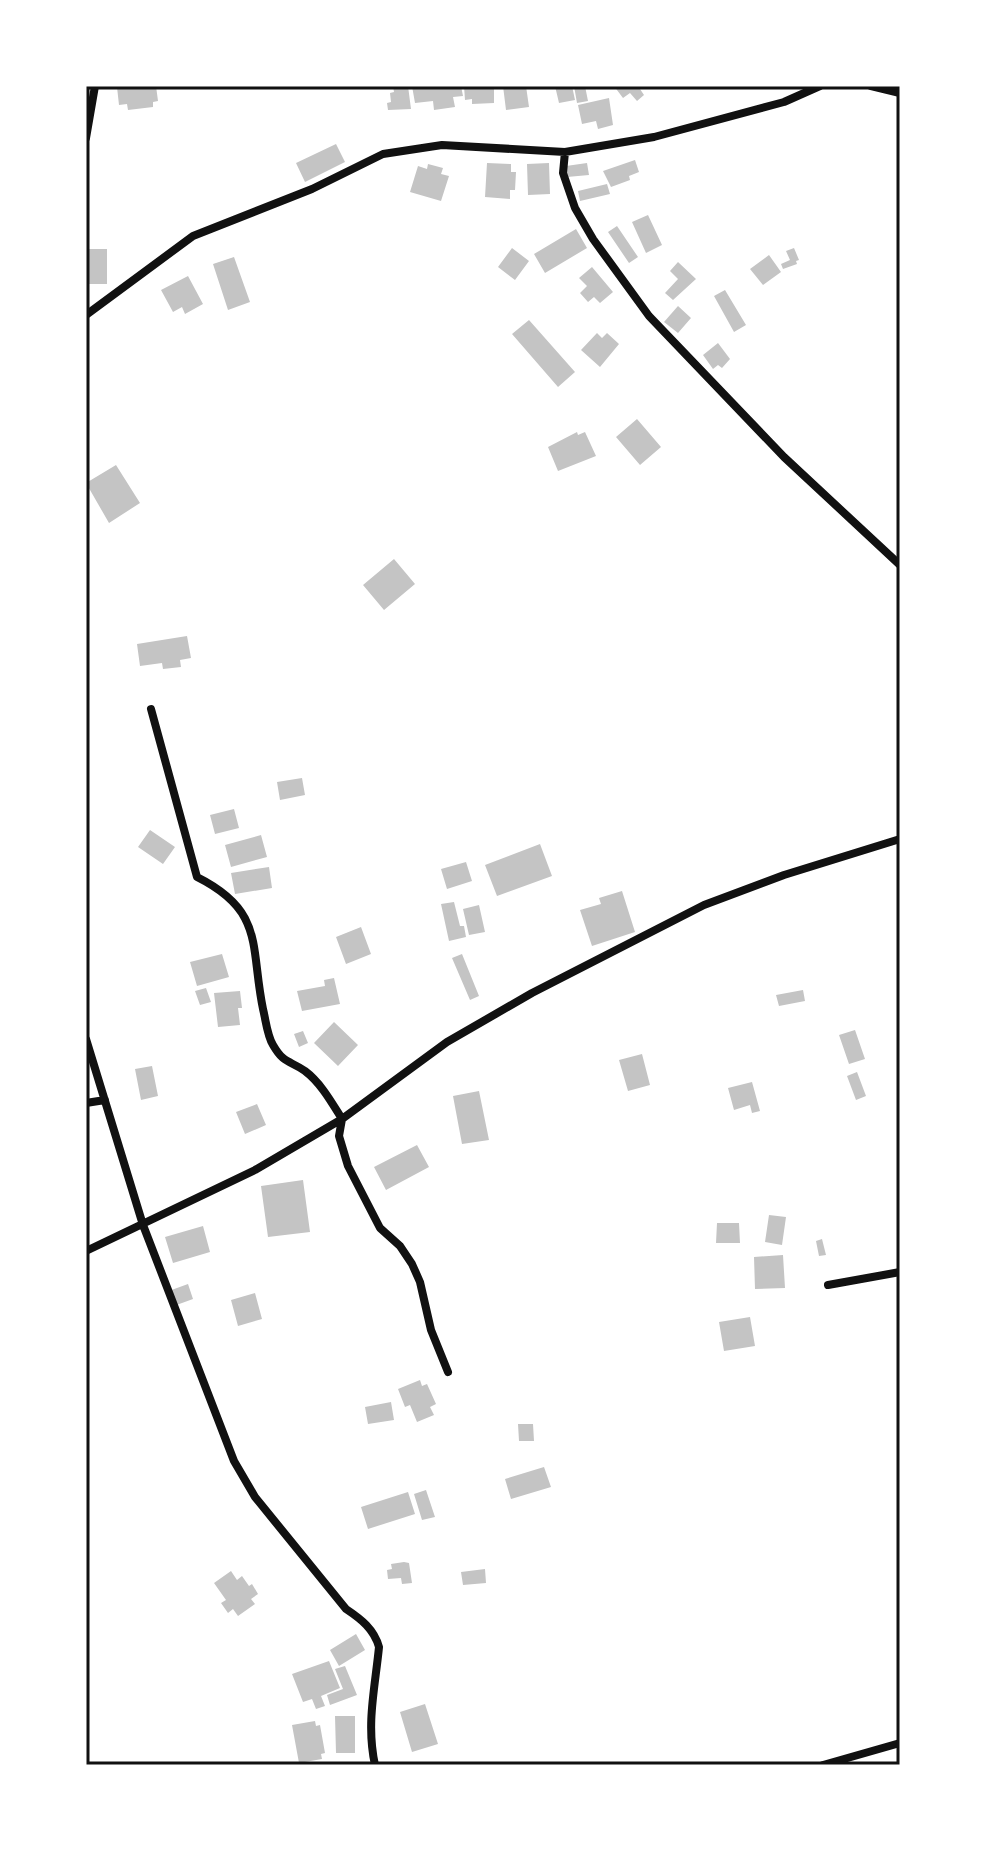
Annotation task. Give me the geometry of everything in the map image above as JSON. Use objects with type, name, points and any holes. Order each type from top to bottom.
[{"type":"street","points":[[86,138],[95,86]]},
{"type":"street","points":[[86,315],[193,236],[312,189],[383,154],[442,145],[565,152],[654,137],[784,102],[820,86]]},
{"type":"street","points":[[871,86],[900,93]]},
{"type":"street","points":[[565,152],[563,173],[575,208],[593,239],[649,316],[784,457],[900,565]]},
{"type":"street","points":[[151,709],[197,877],[220,888],[238,905],[251,929],[256,953],[255,971],[270,1041],[285,1062],[304,1071],[326,1094],[342,1119],[339,1136],[348,1166],[380,1228],[400,1246],[412,1264],[420,1282],[431,1330],[448,1372]]},
{"type":"street","points":[[86,1251],[255,1170],[342,1119],[447,1042],[532,993],[704,905],[784,875],[900,839]]},
{"type":"street","points":[[86,1039],[143,1225],[234,1461],[244,1480],[346,1609],[376,1637],[379,1647],[370,1713],[375,1765]]},
{"type":"street","points":[[86,1103],[105,1100]]},
{"type":"street","points":[[828,1285],[900,1272]]},
{"type":"street","points":[[823,1765],[900,1743]]},
{"type":"building","points":[[156,86],[158,101],[153,102],[153,107],[128,110],[127,104],[119,105],[117,87]]},
{"type":"building","points":[[393,86],[408,86],[411,109],[388,110],[387,103],[391,102]]},
{"type":"building","points":[[412,86],[461,86],[463,96],[453,97],[455,107],[434,110],[433,101],[415,103]]},
{"type":"building","points":[[464,86],[494,86],[494,103],[472,104],[472,99],[465,100]]},
{"type":"building","points":[[503,86],[526,86],[529,107],[506,110]]},
{"type":"building","points":[[555,86],[572,86],[575,100],[559,103]]},
{"type":"building","points":[[574,86],[585,86],[588,101],[577,103]]},
{"type":"building","points":[[614,86],[638,86],[644,95],[637,101],[630,93],[623,98]]},
{"type":"building","points":[[609,98],[613,125],[598,129],[596,121],[582,124],[578,105]]},
{"type":"building","points":[[336,144],[345,162],[305,182],[296,163]]},
{"type":"building","points":[[635,160],[639,172],[629,176],[630,180],[611,187],[603,171]]},
{"type":"building","points":[[487,163],[511,164],[511,172],[516,172],[515,190],[510,190],[510,199],[485,197]]},
{"type":"building","points":[[549,163],[550,194],[528,195],[527,164]]},
{"type":"building","points":[[587,163],[589,175],[567,177],[566,166]]},
{"type":"building","points":[[428,164],[443,168],[441,174],[449,176],[441,201],[410,192],[418,166],[427,169]]},
{"type":"building","points":[[607,184],[610,194],[580,201],[578,191]]},
{"type":"building","points":[[648,215],[662,245],[646,253],[632,222]]},
{"type":"building","points":[[617,226],[638,257],[629,263],[608,232]]},
{"type":"building","points":[[576,229],[587,248],[545,273],[534,254]]},
{"type":"building","points":[[512,248],[529,261],[515,280],[498,267]]},
{"type":"building","points":[[794,248],[799,260],[797,264],[783,269],[781,264],[790,260],[786,251]]},
{"type":"building","points":[[86,249],[107,249],[107,284],[86,284]]},
{"type":"building","points":[[769,255],[781,272],[763,285],[750,269]]},
{"type":"building","points":[[234,257],[250,302],[228,310],[213,264]]},
{"type":"building","points":[[678,262],[696,279],[673,300],[665,293],[678,279],[670,271]]},
{"type":"building","points":[[592,267],[613,292],[600,303],[594,297],[588,302],[580,293],[587,286],[579,278]]},
{"type":"building","points":[[188,276],[203,304],[185,314],[182,307],[173,312],[161,290]]},
{"type":"building","points":[[725,290],[746,325],[734,332],[714,296]]},
{"type":"building","points":[[678,306],[691,318],[678,333],[664,322]]},
{"type":"building","points":[[529,320],[575,372],[558,387],[512,334]]},
{"type":"building","points":[[597,333],[602,338],[607,333],[619,344],[600,367],[581,350]]},
{"type":"building","points":[[718,343],[730,359],[722,368],[718,365],[713,369],[703,355]]},
{"type":"building","points":[[637,419],[661,447],[640,465],[616,437]]},
{"type":"building","points":[[577,432],[578,435],[585,432],[596,456],[558,471],[548,447]]},
{"type":"building","points":[[116,465],[140,503],[109,523],[86,483]]},
{"type":"building","points":[[394,559],[415,584],[384,610],[363,585]]},
{"type":"building","points":[[187,636],[191,658],[180,660],[181,667],[163,669],[162,663],[140,666],[137,644]]},
{"type":"building","points":[[302,778],[305,795],[280,800],[277,782]]},
{"type":"building","points":[[234,809],[239,828],[215,834],[210,815]]},
{"type":"building","points":[[150,830],[175,847],[163,864],[138,847]]},
{"type":"building","points":[[261,835],[267,857],[231,867],[225,845]]},
{"type":"building","points":[[540,844],[552,876],[497,896],[485,865]]},
{"type":"building","points":[[466,862],[472,881],[447,889],[441,869]]},
{"type":"building","points":[[269,867],[272,888],[235,894],[231,873]]},
{"type":"building","points":[[622,891],[635,932],[592,946],[580,910],[601,904],[599,898]]},
{"type":"building","points":[[454,902],[466,937],[449,941],[441,904]]},
{"type":"building","points":[[479,905],[485,932],[469,935],[463,909]]},
{"type":"building","points":[[361,927],[371,954],[346,964],[336,937]]},
{"type":"building","points":[[222,954],[229,977],[197,986],[190,962]]},
{"type":"building","points":[[462,954],[479,996],[470,1000],[452,958]]},
{"type":"building","points":[[334,978],[340,1004],[302,1011],[297,991],[325,986],[324,980]]},
{"type":"building","points":[[206,988],[211,1002],[200,1005],[195,991]]},
{"type":"building","points":[[803,990],[805,1001],[779,1006],[776,995]]},
{"type":"building","points":[[240,991],[240,1025],[218,1027],[214,993]]},
{"type":"building","points":[[334,1022],[358,1045],[338,1066],[314,1043]]},
{"type":"building","points":[[855,1030],[865,1059],[849,1064],[839,1035]]},
{"type":"building","points":[[303,1031],[308,1043],[299,1047],[294,1034]]},
{"type":"building","points":[[642,1054],[650,1085],[628,1091],[619,1060]]},
{"type":"building","points":[[152,1066],[158,1096],[141,1100],[135,1069]]},
{"type":"building","points":[[857,1072],[866,1096],[856,1100],[847,1076]]},
{"type":"building","points":[[752,1082],[760,1111],[752,1113],[750,1105],[734,1110],[728,1088]]},
{"type":"building","points":[[479,1091],[489,1140],[462,1144],[453,1096]]},
{"type":"building","points":[[257,1104],[266,1125],[245,1134],[236,1112]]},
{"type":"building","points":[[417,1145],[429,1167],[386,1190],[374,1167]]},
{"type":"building","points":[[303,1180],[310,1232],[268,1237],[261,1186]]},
{"type":"building","points":[[769,1215],[786,1217],[782,1245],[765,1242]]},
{"type":"building","points":[[717,1223],[739,1223],[740,1243],[716,1243]]},
{"type":"building","points":[[203,1226],[210,1252],[173,1263],[165,1237]]},
{"type":"building","points":[[822,1239],[826,1255],[819,1256],[816,1241]]},
{"type":"building","points":[[783,1255],[785,1288],[755,1289],[754,1257]]},
{"type":"building","points":[[188,1284],[193,1299],[171,1307],[166,1292]]},
{"type":"building","points":[[255,1293],[262,1319],[238,1326],[231,1300]]},
{"type":"building","points":[[750,1317],[755,1346],[724,1351],[719,1322]]},
{"type":"building","points":[[420,1380],[422,1386],[427,1384],[436,1404],[430,1407],[434,1415],[417,1422],[410,1405],[405,1407],[398,1389]]},
{"type":"building","points":[[391,1402],[394,1420],[368,1424],[365,1407]]},
{"type":"building","points":[[518,1424],[533,1424],[534,1441],[519,1441]]},
{"type":"building","points":[[544,1467],[551,1487],[511,1499],[505,1479]]},
{"type":"building","points":[[426,1490],[435,1517],[422,1520],[414,1494]]},
{"type":"building","points":[[408,1492],[415,1514],[368,1529],[361,1507]]},
{"type":"building","points":[[409,1563],[412,1583],[402,1584],[401,1578],[388,1579],[387,1570],[392,1569],[391,1564]]},
{"type":"building","points":[[485,1569],[486,1583],[463,1585],[461,1572]]},
{"type":"building","points":[[231,1571],[237,1580],[242,1576],[249,1586],[252,1584],[258,1594],[251,1599],[255,1604],[238,1616],[233,1609],[228,1613],[221,1603],[226,1600],[214,1583]]},
{"type":"building","points":[[356,1634],[365,1650],[339,1666],[330,1650]]},
{"type":"building","points":[[329,1661],[340,1688],[321,1696],[325,1706],[316,1709],[312,1699],[303,1702],[292,1674]]},
{"type":"building","points":[[345,1666],[357,1695],[330,1705],[327,1695],[343,1689],[335,1669]]},
{"type":"building","points":[[425,1704],[438,1744],[412,1752],[400,1712]]},
{"type":"building","points":[[335,1716],[355,1716],[355,1753],[336,1753]]},
{"type":"building","points":[[315,1721],[316,1726],[320,1725],[325,1753],[321,1754],[322,1759],[299,1763],[292,1725]]}]
